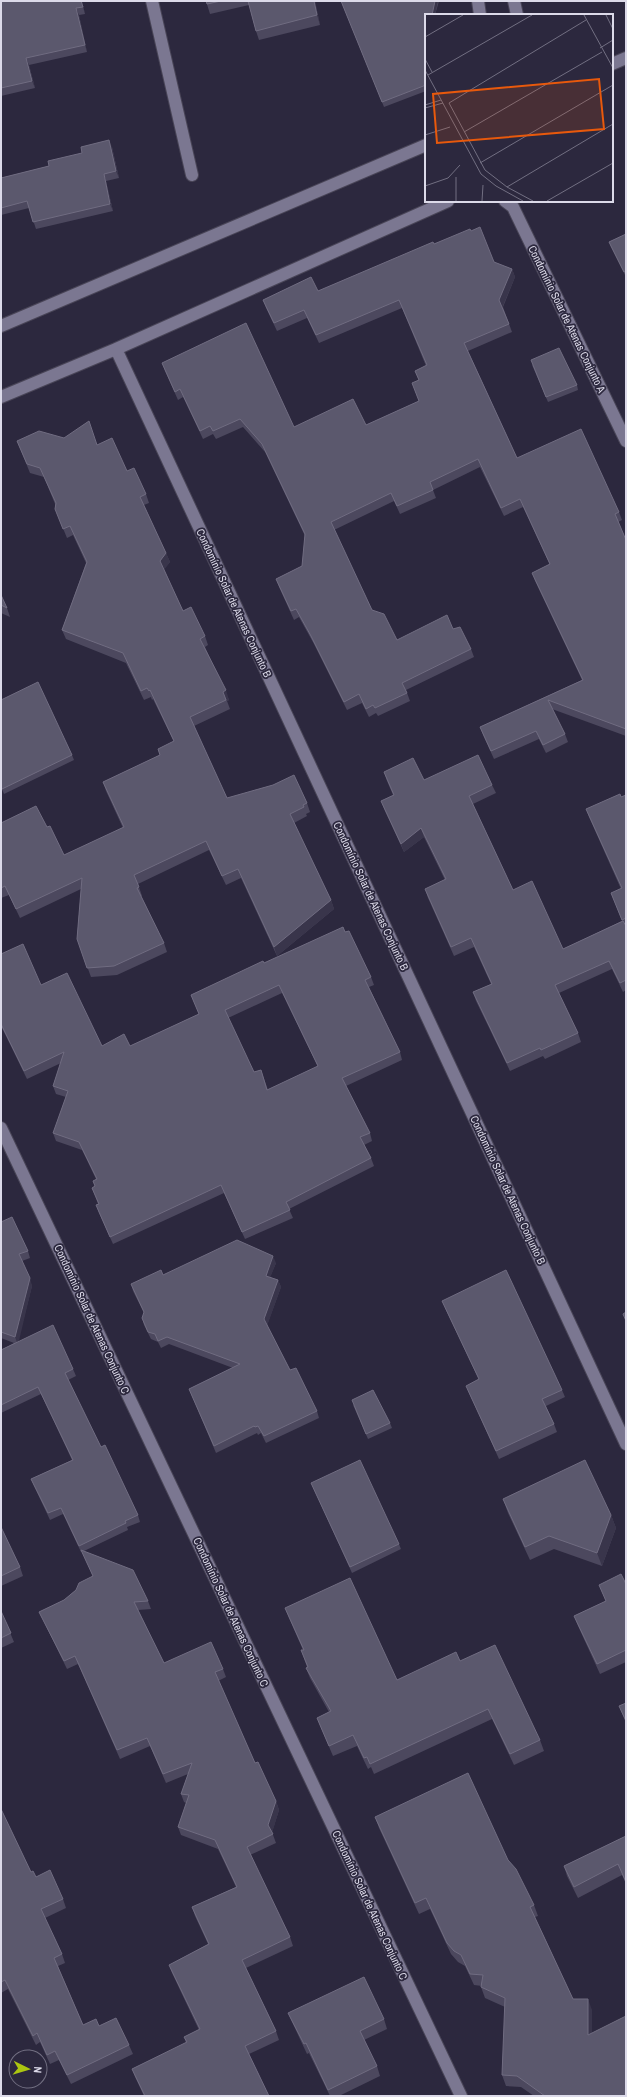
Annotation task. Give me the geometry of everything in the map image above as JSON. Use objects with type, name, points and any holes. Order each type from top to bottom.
[{"type":"street","points":[[152,1],[192,175]]},
{"type":"street","points":[[478,1],[480,14]]},
{"type":"street","points":[[514,1],[517,14]]},
{"type":"street","points":[[613,64],[626,58]]},
{"type":"street","points":[[1,326],[425,145]]},
{"type":"street","points":[[1,397],[116,349],[446,202]]},
{"type":"street","name":"Condomínio Solar de Atenas Conjunto A","points":[[506,202],[513,207],[626,441]]},
{"type":"street","name":"Condomínio Solar de Atenas Conjunto B","points":[[116,349],[626,1444]]},
{"type":"street","name":"Condomínio Solar de Atenas Conjunto C","points":[[1,1128],[460,2096]]},
{"type":"building","points":[[1,1],[81,1],[83,7],[76,8],[85,45],[26,58],[32,81],[1,88]]},
{"type":"building","points":[[206,1],[221,1],[207,4]]},
{"type":"building","points":[[248,1],[314,1],[317,15],[256,31]]},
{"type":"building","points":[[341,1],[435,1],[432,14],[425,14],[425,85],[382,102]]},
{"type":"building","points":[[109,140],[116,171],[104,174],[110,204],[33,222],[27,201],[1,208],[1,178],[49,166],[48,161],[82,153],[81,147]]},
{"type":"building","points":[[480,227],[494,262],[512,269],[499,300],[509,324],[464,343],[517,458],[581,429],[619,512],[615,514],[626,540],[626,729],[548,700],[565,734],[543,745],[536,731],[491,751],[480,727],[583,680],[532,573],[550,564],[520,499],[501,508],[478,459],[430,482],[433,490],[397,506],[391,493],[331,522],[372,610],[384,614],[397,640],[447,615],[453,629],[460,627],[471,649],[402,683],[407,693],[375,708],[373,705],[366,709],[359,694],[344,702],[311,636],[296,609],[291,611],[276,579],[302,566],[305,534],[262,444],[240,419],[213,431],[210,426],[200,431],[180,389],[175,392],[162,363],[246,323],[294,427],[353,399],[366,425],[419,401],[412,383],[419,380],[415,371],[427,365],[399,300],[316,335],[304,310],[274,323],[263,300],[311,277],[318,291],[433,242],[434,244],[470,229],[471,231]]},
{"type":"building","points":[[626,234],[626,271],[624,272],[609,242]]},
{"type":"building","points":[[559,348],[577,385],[546,397],[531,360]]},
{"type":"building","points":[[89,421],[97,445],[112,438],[127,471],[134,468],[146,494],[140,497],[166,553],[160,561],[183,611],[191,607],[205,636],[200,639],[226,690],[223,692],[226,700],[190,717],[227,798],[273,785],[294,775],[307,803],[303,805],[304,807],[290,814],[331,900],[274,947],[238,869],[222,876],[206,841],[134,875],[139,887],[137,888],[164,943],[114,966],[87,968],[77,939],[82,878],[16,909],[5,886],[1,888],[1,823],[36,806],[47,827],[50,826],[64,855],[124,827],[103,782],[160,755],[158,749],[174,741],[150,690],[149,691],[147,688],[141,691],[123,653],[62,630],[87,562],[70,526],[63,529],[55,509],[56,503],[40,468],[27,464],[17,441],[39,431],[64,438]]},
{"type":"building","points":[[1,595],[7,608],[1,605]]},
{"type":"building","points":[[38,682],[72,755],[2,789],[1,700]]},
{"type":"building","points":[[478,755],[492,785],[469,796],[513,890],[532,881],[563,949],[623,921],[626,926],[626,980],[620,983],[609,961],[555,985],[578,1033],[541,1050],[540,1048],[507,1063],[473,992],[492,984],[471,938],[451,947],[425,889],[446,879],[421,828],[401,844],[381,801],[394,795],[384,772],[413,758],[424,780]]},
{"type":"building","points":[[620,794],[621,797],[626,795],[626,918],[622,920],[611,893],[622,888],[586,809]]},
{"type":"building","points":[[343,927],[345,932],[349,931],[371,977],[365,980],[400,1052],[342,1078],[370,1133],[360,1137],[371,1158],[286,1202],[290,1210],[242,1232],[221,1185],[110,1237],[96,1205],[99,1204],[92,1188],[95,1186],[93,1181],[97,1179],[79,1142],[53,1133],[68,1091],[53,1086],[64,1052],[24,1071],[1,1024],[1,954],[23,944],[41,985],[67,973],[102,1046],[124,1034],[130,1046],[199,1014],[191,995],[263,961],[264,963]],"holes":[[[279,985],[318,1066],[267,1090],[261,1070],[254,1072],[225,1010]]]},
{"type":"building","points":[[12,1217],[28,1251],[19,1254],[30,1278],[15,1337],[1,1332],[1,1222]]},
{"type":"building","points":[[237,1240],[273,1256],[266,1276],[278,1280],[264,1319],[290,1370],[296,1368],[317,1411],[264,1436],[258,1426],[254,1426],[214,1446],[189,1389],[240,1364],[167,1337],[158,1341],[155,1334],[148,1332],[142,1318],[144,1312],[131,1284],[161,1270],[163,1275]]},
{"type":"building","points":[[506,1270],[562,1390],[542,1399],[554,1424],[496,1451],[466,1386],[479,1379],[442,1301]]},
{"type":"building","points":[[626,1312],[626,1321],[623,1314]]},
{"type":"building","points":[[53,1325],[73,1369],[65,1373],[101,1447],[105,1445],[138,1515],[125,1521],[126,1523],[79,1546],[61,1508],[48,1513],[31,1479],[73,1460],[38,1387],[1,1405],[1,1350]]},
{"type":"building","points":[[373,1390],[390,1423],[366,1434],[352,1400]]},
{"type":"building","points":[[360,1460],[399,1544],[350,1567],[311,1483]]},
{"type":"building","points":[[585,1460],[611,1515],[597,1553],[549,1536],[525,1547],[503,1499]]},
{"type":"building","points":[[1,1527],[20,1567],[1,1576]]},
{"type":"building","points":[[81,1550],[133,1570],[148,1601],[134,1602],[164,1663],[211,1642],[223,1669],[215,1672],[255,1763],[258,1762],[276,1801],[268,1825],[273,1834],[247,1847],[290,1937],[242,1960],[276,2031],[245,2046],[269,2096],[145,2096],[132,2069],[187,2042],[184,2037],[200,2029],[169,1965],[209,1944],[192,1907],[237,1887],[215,1840],[178,1827],[189,1795],[181,1794],[192,1763],[163,1774],[147,1738],[117,1750],[75,1656],[64,1661],[39,1612],[64,1600],[76,1590],[79,1583],[93,1576]]},
{"type":"building","points":[[621,1574],[626,1584],[626,1650],[597,1664],[574,1616],[606,1601],[599,1585]]},
{"type":"building","points":[[350,1578],[397,1680],[456,1652],[460,1661],[495,1645],[540,1740],[510,1754],[488,1709],[370,1764],[367,1757],[364,1758],[353,1735],[329,1746],[317,1718],[331,1711],[306,1668],[308,1667],[301,1650],[304,1650],[285,1608]]},
{"type":"building","points":[[1,1611],[11,1633],[1,1638]]},
{"type":"building","points":[[626,1703],[626,1721],[619,1706]]},
{"type":"building","points":[[468,1773],[508,1860],[516,1869],[534,1905],[530,1907],[573,1999],[588,1999],[588,2035],[626,2016],[626,2096],[545,2096],[517,2076],[502,2075],[505,1998],[481,1987],[483,1975],[470,1974],[461,1955],[454,1951],[447,1943],[426,1898],[415,1903],[375,1817]]},
{"type":"building","points":[[1,1809],[31,1872],[33,1871],[36,1877],[50,1870],[63,1899],[41,1909],[62,1954],[54,1958],[83,2025],[96,2019],[99,2026],[116,2018],[129,2045],[67,2075],[55,2051],[48,2054],[48,2049],[44,2049],[37,2033],[33,2036],[5,1980],[1,1982]]},
{"type":"building","points":[[626,1836],[626,1882],[618,1864],[574,1887],[564,1866]]},
{"type":"building","points":[[364,1977],[384,2019],[360,2031],[377,2066],[328,2090],[306,2043],[304,2044],[288,2013]]}]
